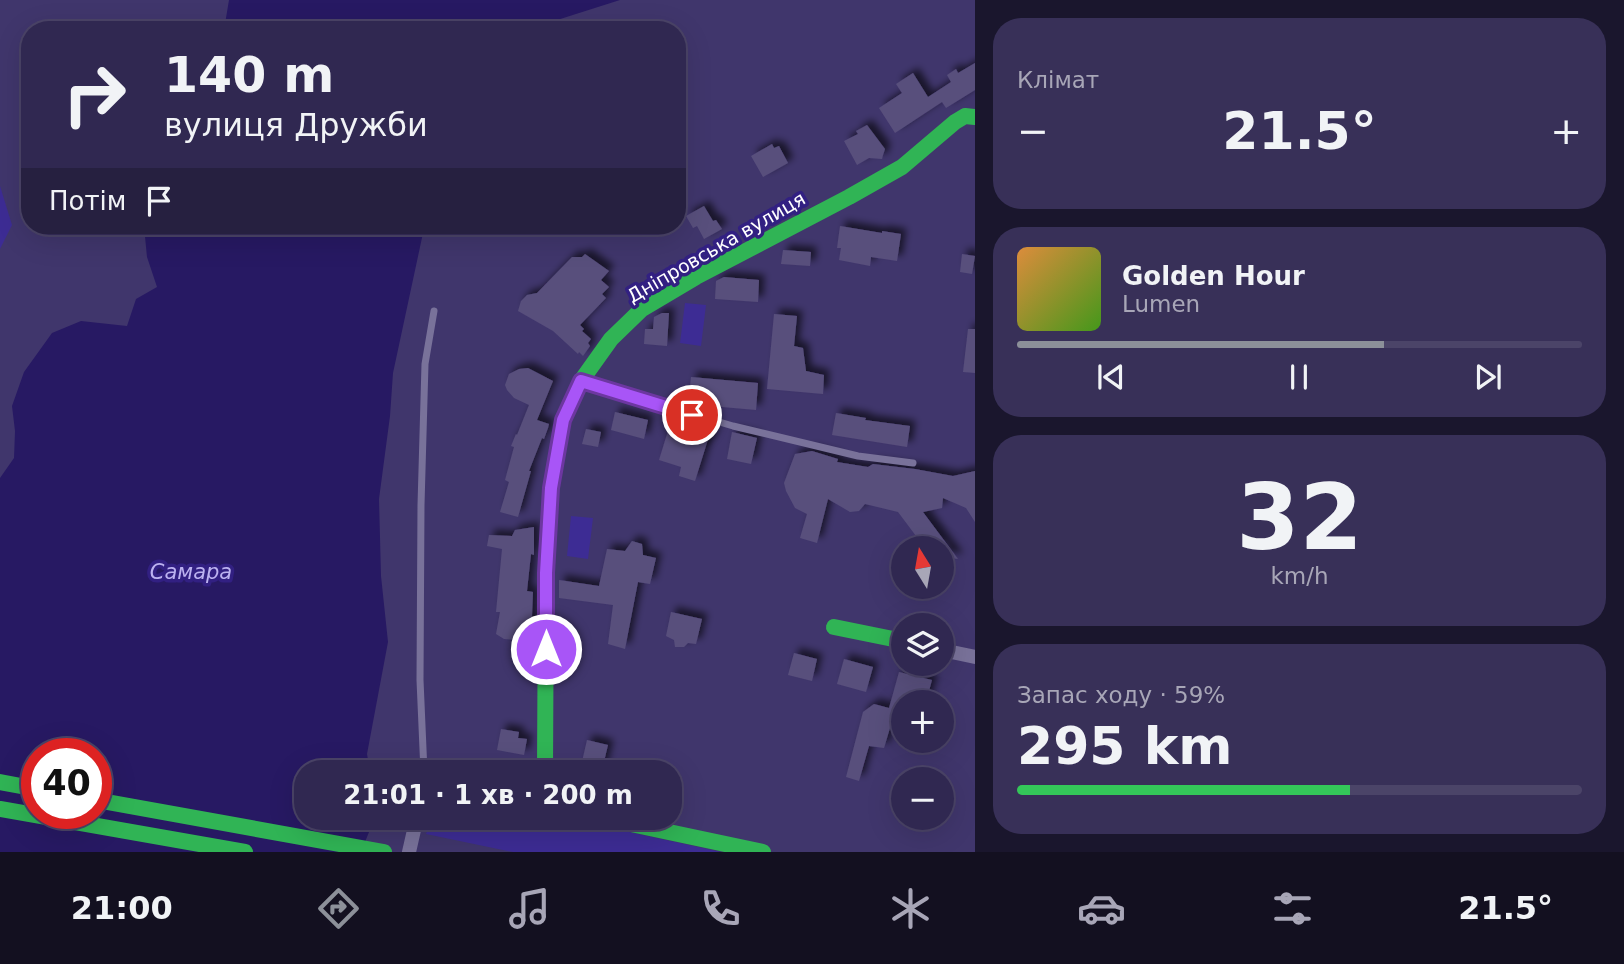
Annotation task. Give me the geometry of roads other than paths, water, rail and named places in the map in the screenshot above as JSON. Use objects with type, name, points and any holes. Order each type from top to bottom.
[{"type":"main road","name":"Дніпровська вулиця","points":[[545,760],[546,573],[551,488],[563,420],[581,381],[611,339],[642,309],[902,167],[955,122],[965,116],[975,117]]},
{"type":"main road","points":[[834,627],[891,639]]},
{"type":"main road","points":[[0,782],[21,786]]},
{"type":"main road","points":[[112,803],[384,852]]},
{"type":"main road","points":[[0,809],[244,852]]},
{"type":"main road","points":[[659,830],[763,852]]},
{"type":"street","points":[[954,653],[975,657]]},
{"type":"street","points":[[409,852],[414,830]]},
{"type":"lane","points":[[423,760],[420,680],[421,505],[425,364],[435,311]]},
{"type":"lane","points":[[581,381],[733,426],[858,456],[913,463]]},
{"type":"water","points":[[229,0],[620,0],[554,21],[226,21]]},
{"type":"water","name":"Самара","points":[[145,235],[423,235],[393,373],[379,499],[381,576],[388,642],[368,760],[294,760],[294,830],[370,830],[361,852],[0,852],[0,478],[14,458],[12,406],[24,372],[52,333],[81,321],[127,326],[136,299],[157,287],[147,257]]}]
